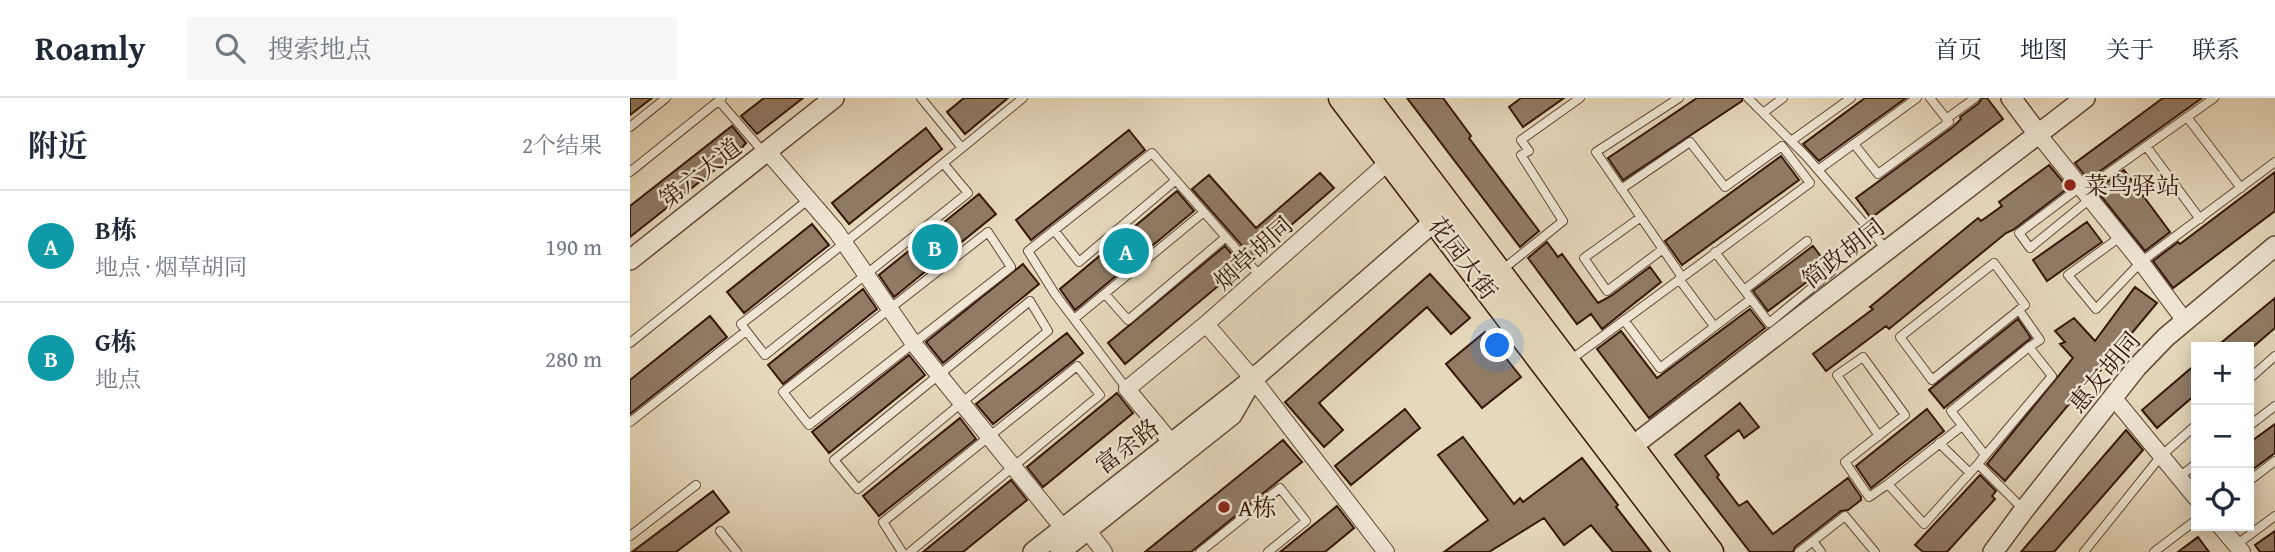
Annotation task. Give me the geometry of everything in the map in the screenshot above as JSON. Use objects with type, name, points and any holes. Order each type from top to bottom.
[{"type":"main road","name":"花园大街","points":[[1341,98],[1398,154],[1686,552]]},
{"type":"main road","name":"花园大街","points":[[1368,98],[1398,154]]},
{"type":"main road","name":"花园大街","points":[[1443,214],[1500,272],[1711,552]]},
{"type":"street","name":"第六大道","points":[[630,260],[834,98]]},
{"type":"street","points":[[2011,98],[2185,321]]},
{"type":"street","name":"简政胡同","points":[[1630,448],[2085,98]]},
{"type":"street","points":[[766,153],[845,244],[914,344],[1063,528]]},
{"type":"street","name":"烟草胡同","points":[[1127,389],[1206,324],[1398,154]]},
{"type":"street","name":"富余路","points":[[1033,552],[1253,379],[1443,214]]},
{"type":"street","name":"惠友胡同","points":[[1993,552],[2137,367],[2185,321],[2275,246]]},
{"type":"street","points":[[1206,324],[1253,379],[1386,552]]},
{"type":"street","name":"富余路","points":[[1060,552],[1232,415],[1253,379]]},
{"type":"street","points":[[1127,389],[1171,442]]},
{"type":"street","points":[[2113,397],[2191,492]]},
{"type":"street","points":[[1087,530],[1104,552]]},
{"type":"street","points":[[2224,531],[2239,550]]},
{"type":"lane","points":[[630,127],[666,98]]},
{"type":"lane","points":[[920,98],[962,148]]},
{"type":"lane","points":[[943,163],[968,193],[765,355],[741,324],[845,244],[943,163],[1023,98]]},
{"type":"lane","points":[[1500,272],[1563,221],[1521,155],[1529,150],[1521,139],[1580,98]]},
{"type":"lane","points":[[1679,98],[1596,152],[1714,326]]},
{"type":"lane","points":[[1748,98],[1818,170],[1886,250]]},
{"type":"lane","points":[[1763,113],[1783,98]]},
{"type":"lane","points":[[1791,141],[1851,98]]},
{"type":"lane","points":[[1818,170],[1917,98]]},
{"type":"lane","points":[[1854,144],[1878,174],[1949,122],[1930,98]]},
{"type":"lane","points":[[1946,119],[1975,98]]},
{"type":"lane","points":[[2084,192],[2030,248],[2019,233],[2084,192],[2214,98]]},
{"type":"lane","points":[[630,172],[720,99],[766,153]]},
{"type":"lane","points":[[2187,117],[2241,188]]},
{"type":"lane","points":[[1567,362],[1810,183],[1782,146],[1725,187],[1690,142],[1621,189]]},
{"type":"lane","points":[[2146,146],[2200,219]]},
{"type":"lane","points":[[1127,389],[1074,319],[1028,251],[1152,153],[1260,276]]},
{"type":"lane","points":[[2120,237],[2068,275],[2096,309],[2141,262],[2275,162]]},
{"type":"lane","points":[[1054,230],[1079,262],[1176,180]]},
{"type":"lane","points":[[630,343],[808,199]]},
{"type":"lane","points":[[1074,319],[1204,212]]},
{"type":"lane","points":[[1641,217],[1584,258],[1607,290],[1663,250]]},
{"type":"lane","points":[[988,232],[1011,267],[809,425],[783,392],[888,308],[988,232]]},
{"type":"lane","points":[[1105,294],[1128,320],[1226,237]]},
{"type":"lane","points":[[1744,289],[1807,241]]},
{"type":"lane","points":[[1716,252],[1769,323],[1831,272]]},
{"type":"lane","points":[[1994,263],[2025,305],[2020,310],[1932,380],[1900,337],[1994,263]]},
{"type":"lane","points":[[1623,320],[1660,368],[1751,299]]},
{"type":"lane","points":[[1030,301],[1048,331],[858,489],[834,460],[938,374],[1030,301]]},
{"type":"lane","points":[[1985,455],[1951,411],[2040,340],[2020,310]]},
{"type":"lane","points":[[630,422],[746,331]]},
{"type":"lane","points":[[1888,484],[1924,524],[2052,376],[2029,347]]},
{"type":"lane","points":[[2254,375],[2275,356]]},
{"type":"lane","points":[[1879,436],[1837,375],[1863,357],[1905,415],[1879,436],[1845,462],[1870,497],[1962,426]]},
{"type":"lane","points":[[902,552],[883,522],[1077,366],[1100,395],[911,552]]},
{"type":"lane","points":[[2254,422],[2275,406]]},
{"type":"lane","points":[[2084,552],[2161,456],[2191,429]]},
{"type":"lane","points":[[1940,443],[1970,473]]},
{"type":"lane","points":[[2254,477],[2275,461]]},
{"type":"lane","points":[[1978,464],[2024,510]]},
{"type":"lane","points":[[2179,477],[2191,468]]},
{"type":"lane","points":[[630,536],[696,485]]},
{"type":"lane","points":[[1200,552],[1280,488],[1306,521],[1268,552]]},
{"type":"lane","points":[[1799,552],[1845,516],[1875,552]]},
{"type":"lane","points":[[2239,550],[2275,516]]},
{"type":"lane","points":[[2154,552],[2191,524]]},
{"type":"lane","points":[[720,531],[737,552]]},
{"type":"lane","points":[[1813,541],[1821,552]]},
{"type":"building","points":[[630,98],[652,98],[630,115]]},
{"type":"building","points":[[764,98],[803,98],[757,134],[741,116]]},
{"type":"building","points":[[964,98],[1008,98],[965,134],[947,112]]},
{"type":"building","points":[[1407,98],[1443,98],[1471,136],[1469,138],[1539,231],[1520,247]]},
{"type":"building","points":[[1521,98],[1564,98],[1523,127],[1509,107]]},
{"type":"building","points":[[1697,98],[1742,98],[1742,101],[1623,180],[1608,158]]},
{"type":"building","points":[[1865,98],[1906,98],[1819,161],[1803,144]]},
{"type":"building","points":[[1982,98],[1987,98],[2003,119],[1871,218],[1856,198],[1953,127],[1960,117]]},
{"type":"building","points":[[2163,98],[2202,98],[2089,179],[2086,177],[2075,163]]},
{"type":"building","points":[[732,126],[746,143],[741,149],[630,237],[630,206]]},
{"type":"building","points":[[926,128],[942,149],[849,224],[832,203]]},
{"type":"building","points":[[1129,130],[1145,150],[1031,240],[1016,220]]},
{"type":"building","points":[[1781,156],[1799,180],[1682,265],[1665,241]]},
{"type":"building","points":[[2049,165],[2068,188],[2006,233],[1889,329],[1886,326],[1826,371],[1813,354],[1873,309],[1870,307],[1978,218],[1981,221],[2002,206],[1999,202]]},
{"type":"building","points":[[2124,170],[2170,232],[2145,251],[2096,190]]},
{"type":"building","points":[[2275,172],[2275,211],[2173,288],[2153,261],[2178,242],[2180,244]]},
{"type":"building","points":[[1320,173],[1334,188],[1253,258],[1192,189],[1209,175],[1256,228]]},
{"type":"building","points":[[1177,191],[1194,211],[1075,310],[1060,289]]},
{"type":"building","points":[[979,194],[996,214],[894,297],[879,275]]},
{"type":"building","points":[[2087,222],[2102,242],[2047,281],[2033,260]]},
{"type":"building","points":[[812,224],[829,245],[744,313],[727,292]]},
{"type":"building","points":[[1547,242],[1558,257],[1562,254],[1598,303],[1650,267],[1661,282],[1602,329],[1591,314],[1577,324],[1528,258]]},
{"type":"building","points":[[1225,246],[1242,266],[1125,364],[1108,343]]},
{"type":"building","points":[[1813,246],[1828,266],[1768,311],[1753,291]]},
{"type":"building","points":[[1023,264],[1039,284],[943,363],[926,342]]},
{"type":"building","points":[[1430,274],[1470,318],[1451,334],[1427,307],[1319,403],[1343,430],[1324,447],[1285,402]]},
{"type":"building","points":[[2135,287],[2157,303],[2005,481],[1987,464],[2073,358],[2060,344],[2065,342],[2055,331],[2074,318],[2095,341]]},
{"type":"building","points":[[863,289],[877,309],[783,384],[768,365]]},
{"type":"building","points":[[2275,298],[2275,328],[2254,346],[2254,342],[2222,342]]},
{"type":"building","points":[[1750,309],[1765,328],[1649,418],[1597,349],[1621,331],[1657,378]]},
{"type":"building","points":[[710,316],[727,337],[630,414],[630,380]]},
{"type":"building","points":[[2018,319],[2031,338],[1944,408],[1929,390]]},
{"type":"building","points":[[1485,332],[1521,377],[1482,408],[1446,364]]},
{"type":"building","points":[[1067,333],[1083,353],[993,424],[976,404]]},
{"type":"building","points":[[909,355],[925,375],[829,453],[812,432]]},
{"type":"building","points":[[2191,368],[2191,398],[2157,428],[2142,410]]},
{"type":"building","points":[[1117,393],[1133,413],[1043,487],[1027,467]]},
{"type":"building","points":[[1740,403],[1759,427],[1744,438],[1739,430],[1705,456],[1739,506],[1747,501],[1773,534],[1848,478],[1861,497],[1861,500],[1848,510],[1841,511],[1795,547],[1793,552],[1750,552],[1675,455]]},
{"type":"building","points":[[1405,409],[1420,428],[1351,485],[1335,466]]},
{"type":"building","points":[[1927,409],[1944,431],[1871,488],[1856,466]]},
{"type":"building","points":[[960,418],[976,439],[879,516],[863,496]]},
{"type":"building","points":[[2275,424],[2275,453],[2254,468],[2254,468],[2254,439]]},
{"type":"building","points":[[2126,430],[2143,450],[2054,552],[2021,552]]},
{"type":"building","points":[[1463,437],[1514,504],[1520,498],[1523,502],[1582,458],[1651,552],[1613,552],[1591,525],[1564,545],[1544,518],[1489,552],[1444,552],[1488,520],[1438,455]]},
{"type":"building","name":"A栋","points":[[1283,440],[1302,462],[1191,552],[1145,552]]},
{"type":"building","points":[[1980,475],[1996,491],[1992,496],[1995,499],[1947,552],[1923,552],[1915,545]]},
{"type":"building","points":[[1011,480],[1027,500],[963,552],[923,552]]},
{"type":"building","points":[[713,491],[729,512],[676,552],[632,552]]},
{"type":"building","points":[[1337,506],[1354,528],[1325,552],[1280,552]]},
{"type":"building","points":[[2275,531],[2275,552],[2260,552],[2255,545]]},
{"type":"building","points":[[2198,537],[2209,552],[2178,552]]},
{"type":"place","name":"菜鸟驿站","points":[[2070,185]]},
{"type":"place","name":"G栋","points":[[935,247]]},
{"type":"place","name":"B栋","points":[[1126,251]]},
{"type":"place","name":"A栋","points":[[1224,507]]}]
